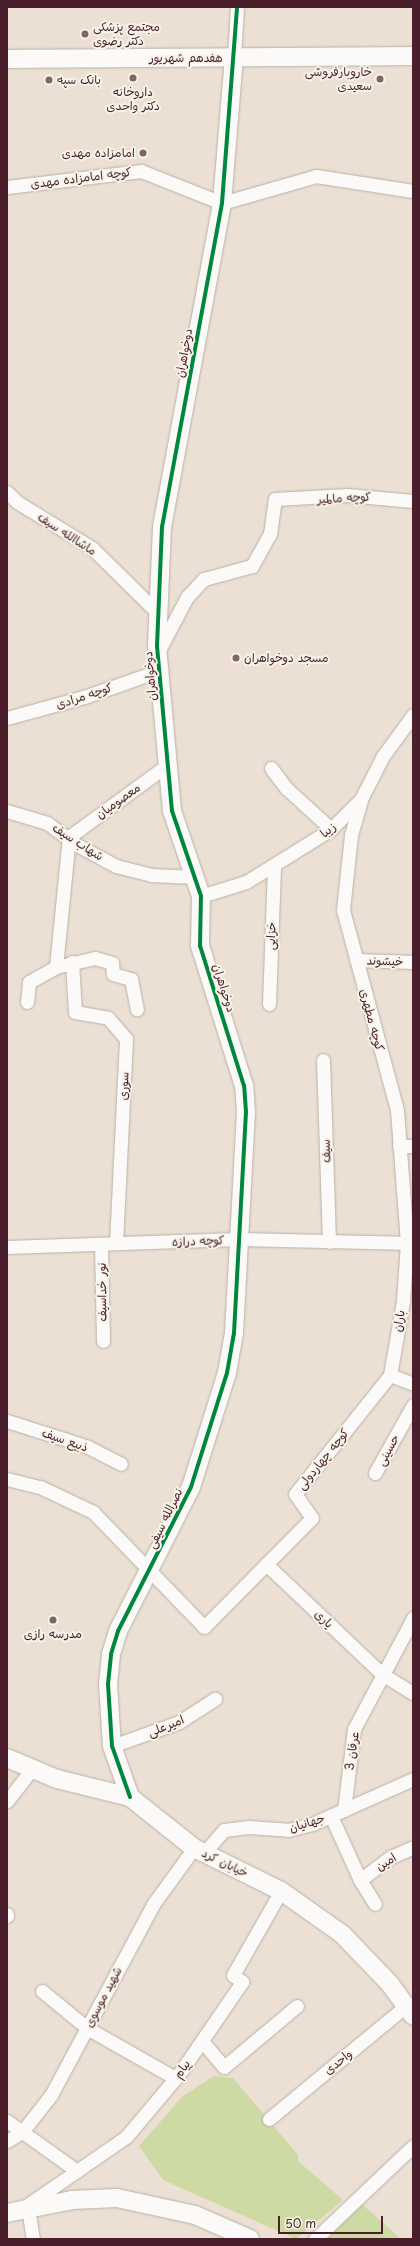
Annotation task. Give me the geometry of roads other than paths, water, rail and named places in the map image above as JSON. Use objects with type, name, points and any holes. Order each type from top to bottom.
[{"type":"street","points":[[234,57],[237,7]]},
{"type":"street","name":"هفدهم شهریور","points":[[7,59],[413,56]]},
{"type":"street","name":"دوخواهران","points":[[234,57],[222,203],[162,528],[158,651],[161,670],[166,766],[183,850],[196,877],[201,896],[200,946],[244,1086],[246,1112],[238,1239]]},
{"type":"street","name":"کوچه امامزاده مهدی","points":[[7,187],[141,171],[222,203]]},
{"type":"street","points":[[222,203],[316,176],[413,191]]},
{"type":"street","name":"ماشاالله سیف","points":[[7,492],[17,502],[92,548],[159,614]]},
{"type":"street","name":"کوچه مالمیر","points":[[158,651],[187,597],[204,579],[252,566],[270,534],[275,499],[348,495],[413,500]]},
{"type":"street","name":"کوچه مرادی","points":[[7,718],[84,697],[161,670]]},
{"type":"street","name":"زیبا","points":[[201,896],[246,882],[274,868],[331,829],[361,799],[383,756],[413,715]]},
{"type":"street","name":"معصومیان","points":[[70,836],[166,766]]},
{"type":"street","points":[[271,768],[286,788],[331,829]]},
{"type":"street","name":"کوچه مطهری","points":[[361,799],[351,835],[343,910],[397,1110],[410,1243]]},
{"type":"street","name":"شهاب سیف","points":[[7,811],[47,823],[70,836],[79,846],[116,866],[152,875],[196,877]]},
{"type":"street","points":[[56,967],[70,836]]},
{"type":"street","name":"خزایی","points":[[269,1004],[274,868]]},
{"type":"street","points":[[27,1002],[29,982],[56,967],[72,962],[95,958],[112,963],[113,974],[131,979],[137,1009]]},
{"type":"street","name":"خیشوند","points":[[356,960],[413,962]]},
{"type":"street","name":"سوری","points":[[72,962],[75,1012],[108,1018],[126,1039],[116,1243]]},
{"type":"street","name":"سیف","points":[[323,1060],[329,1242]]},
{"type":"street","points":[[400,1146],[413,1146]]},
{"type":"street","name":"کوچه درازه","points":[[7,1247],[238,1239],[410,1243]]},
{"type":"street","name":"نصرالله سیفی","points":[[130,1797],[112,1746],[108,1684],[111,1654],[118,1631],[191,1488],[228,1373],[234,1333],[238,1239]]},
{"type":"street","name":"باران","points":[[390,1374],[408,1303],[410,1243]]},
{"type":"street","name":"نور خداسیف","points":[[101,1244],[103,1341]]},
{"type":"street","points":[[390,1374],[413,1384]]},
{"type":"street","name":"کوچه چهاردولی","points":[[150,1570],[204,1627],[312,1518],[295,1494],[390,1374]]},
{"type":"street","name":"حسینی","points":[[375,1473],[413,1405]]},
{"type":"street","name":"ذبیع سیف","points":[[7,1421],[86,1446],[121,1464]]},
{"type":"street","points":[[7,1478],[40,1487],[93,1512],[150,1570]]},
{"type":"street","name":"یاری","points":[[266,1564],[382,1674],[413,1693]]},
{"type":"street","name":"عرفان 3","points":[[344,1810],[354,1729],[413,1618]]},
{"type":"street","name":"امیرعلی","points":[[112,1746],[180,1722],[215,1699]]},
{"type":"street","name":"خیابان کرد","points":[[7,1758],[32,1770],[130,1797],[199,1850],[281,1891],[342,1934],[410,2011]]},
{"type":"street","points":[[7,1801],[32,1770]]},
{"type":"street","name":"جهانیان","points":[[199,1850],[224,1830],[249,1827],[288,1830],[331,1816],[413,1779]]},
{"type":"street","points":[[331,1816],[360,1880],[375,1904]]},
{"type":"street","name":"امین","points":[[360,1880],[391,1857],[413,1847]]},
{"type":"street","name":"شهید موسوی","points":[[7,2141],[22,2132],[51,2095],[154,1904],[199,1850]]},
{"type":"street","name":"پیام","points":[[19,2210],[77,2172],[126,2136],[175,2078],[242,1982],[233,1975],[281,1891]]},
{"type":"street","points":[[42,1991],[87,2028],[175,2078]]},
{"type":"street","points":[[202,2041],[224,2066],[297,2006]]},
{"type":"street","name":"واحدی","points":[[269,2119],[410,2011]]},
{"type":"street","points":[[7,2121],[77,2172]]},
{"type":"street","points":[[315,2239],[413,2146]]},
{"type":"street","points":[[33,2239],[19,2210],[72,2200],[117,2198],[195,2215],[250,2239]]},
{"type":"place","name":"مجتمع پزشکی دکتر رضوی","points":[[85,34]]},
{"type":"place","name":"داروخانه دکتر واحدی","points":[[133,78]]},
{"type":"place","name":"خاروبارفروشی سعیدی","points":[[380,79]]},
{"type":"place","name":"بانک سپه","points":[[49,80]]},
{"type":"place","name":"امامزاده مهدی","points":[[143,153]]},
{"type":"place","name":"مسجد دوخواهران","points":[[236,658]]},
{"type":"place","name":"مدرسه رازی","points":[[53,1620]]}]
